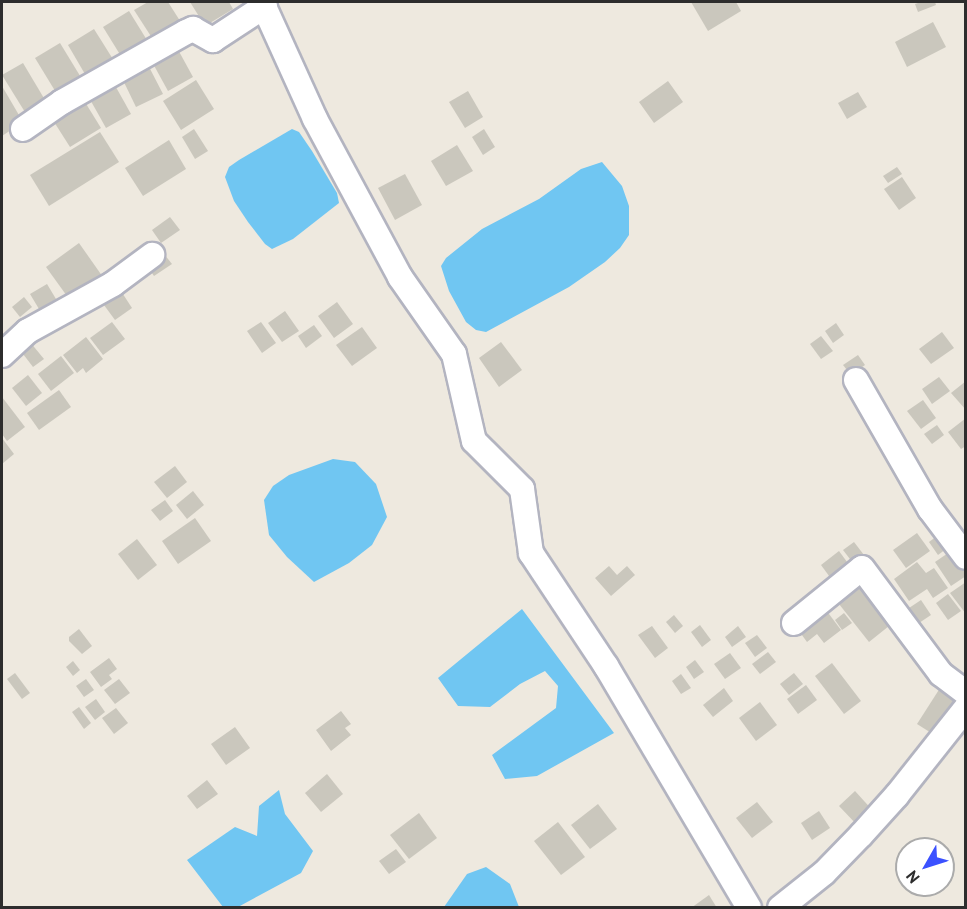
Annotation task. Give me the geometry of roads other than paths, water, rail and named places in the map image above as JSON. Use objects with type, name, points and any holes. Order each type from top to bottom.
[{"type":"street","points":[[23,129],[62,102],[186,32],[193,29],[213,40],[263,4],[315,120],[395,267],[454,354],[474,441],[522,489],[531,553],[606,666],[749,908]]},
{"type":"street","points":[[2,355],[28,331],[113,284],[152,255]]},
{"type":"street","points":[[856,380],[930,509],[966,557]]},
{"type":"street","points":[[794,623],[862,568],[941,674],[966,693]]},
{"type":"street","points":[[780,908],[824,873],[861,835],[897,795],[966,708]]},
{"type":"water","points":[[292,129],[299,132],[312,151],[337,193],[339,203],[293,239],[272,249],[265,244],[234,201],[225,177],[229,167]]},
{"type":"water","points":[[602,162],[622,186],[629,206],[629,235],[620,248],[605,262],[569,287],[486,332],[476,330],[466,322],[449,291],[441,266],[446,258],[482,229],[539,199],[581,169]]},
{"type":"water","points":[[333,459],[355,462],[376,484],[387,517],[372,545],[349,563],[314,582],[287,557],[269,535],[264,500],[273,486],[289,475]]},
{"type":"water","points":[[522,609],[614,733],[537,776],[505,779],[492,755],[556,708],[558,686],[545,671],[520,684],[490,707],[458,706],[438,678]]},
{"type":"water","points":[[279,790],[285,814],[313,851],[301,873],[238,907],[223,907],[187,860],[235,827],[257,836],[259,806]]},
{"type":"water","points":[[486,867],[510,884],[519,907],[444,907],[467,874]]}]
